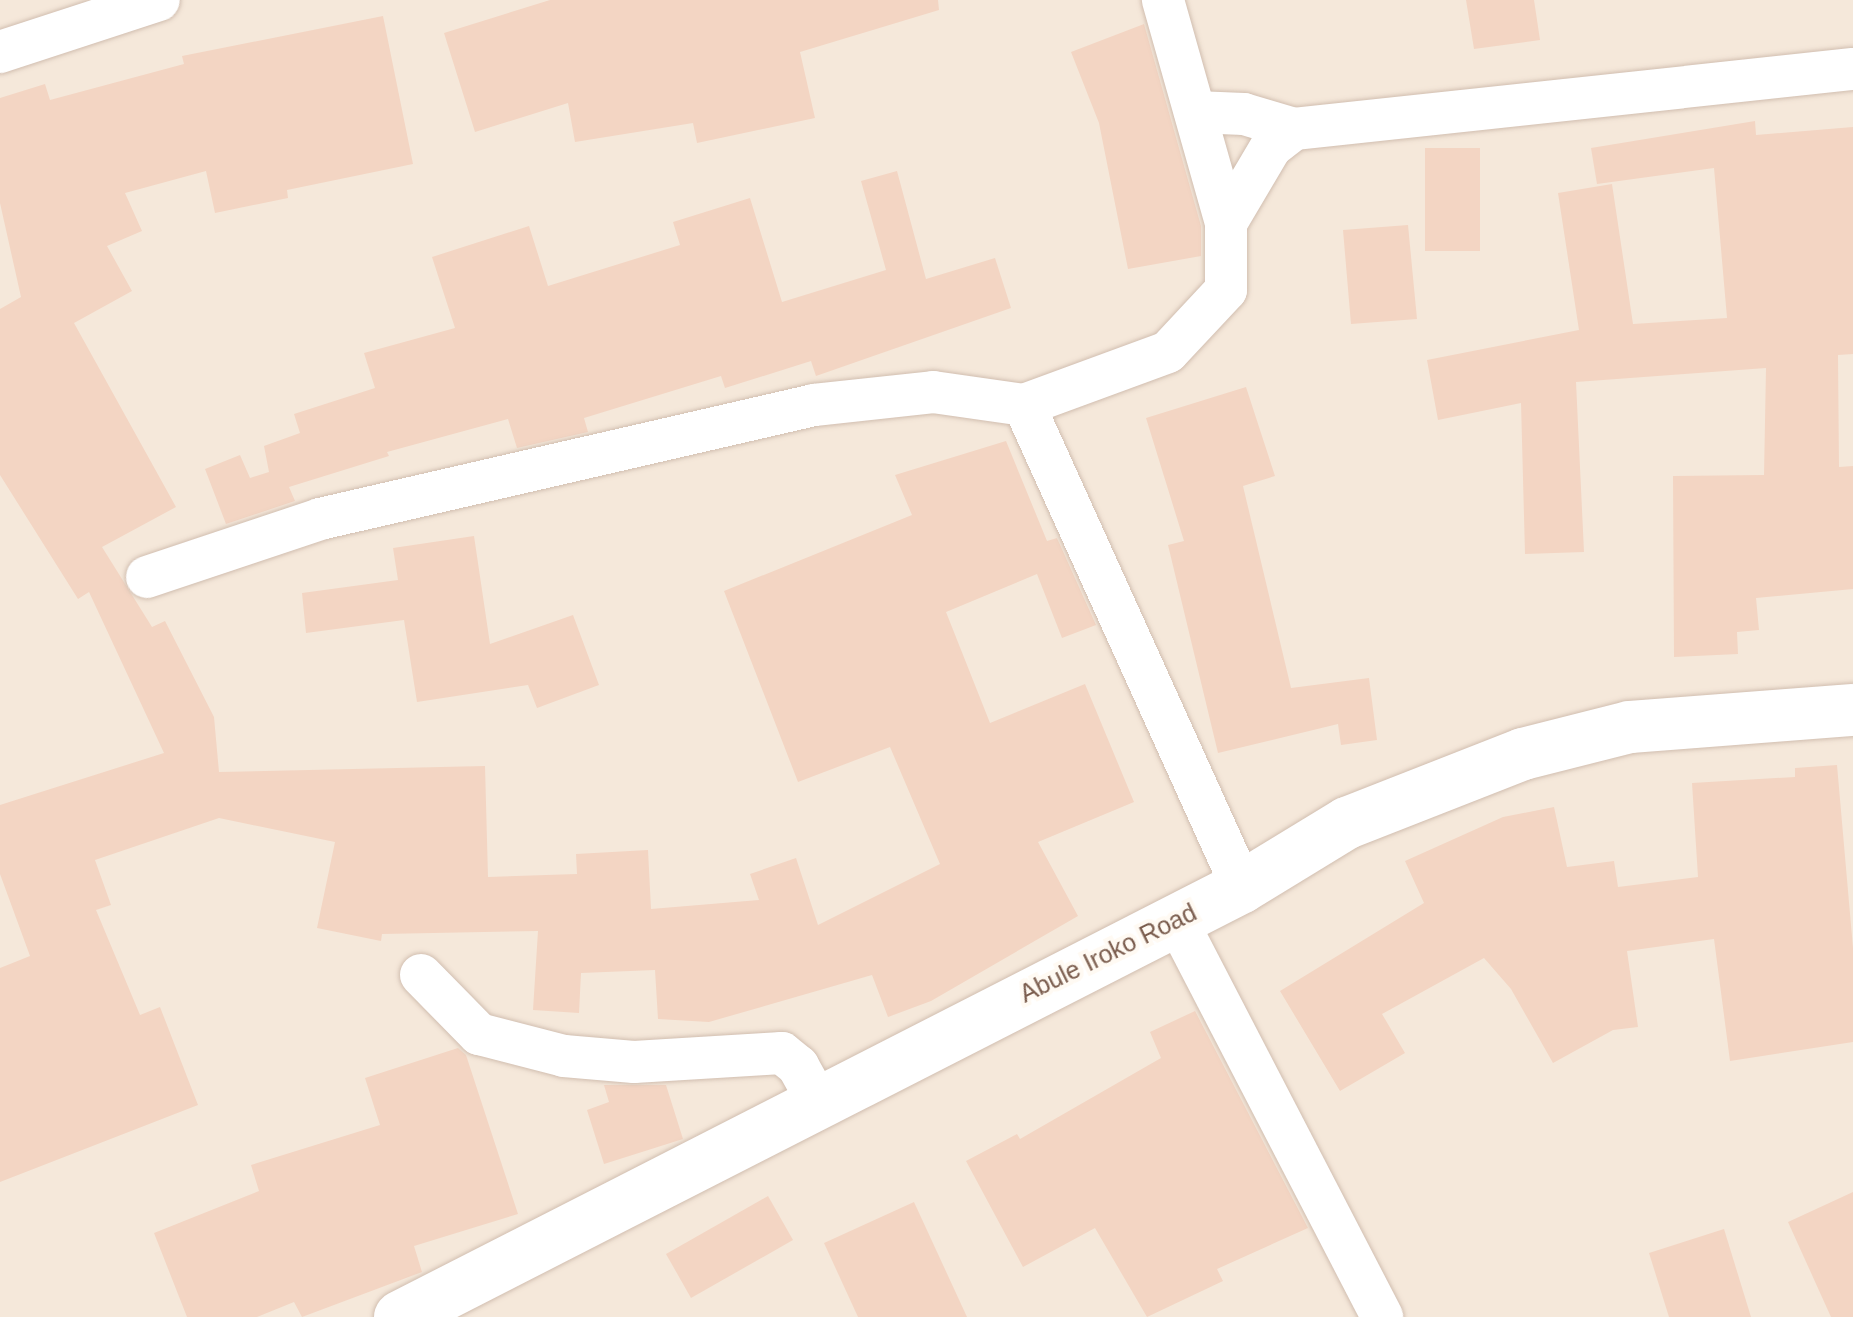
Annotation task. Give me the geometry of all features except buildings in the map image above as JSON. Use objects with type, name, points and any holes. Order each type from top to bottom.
[{"type":"street","points":[[0,52],[159,0]]},
{"type":"street","points":[[147,577],[320,519],[814,405],[933,392],[1024,405],[1168,352],[1226,290],[1226,223],[1163,0]]},
{"type":"street","points":[[1195,112],[1244,114],[1294,129],[1853,69]]},
{"type":"street","points":[[1226,223],[1271,147],[1294,129]]},
{"type":"street","points":[[1024,405],[1242,887]]},
{"type":"street","name":"Abule Iroko Road","points":[[400,1317],[816,1100],[1242,887],[1347,823],[1523,754],[1630,727],[1853,710]]},
{"type":"street","points":[[1176,918],[1382,1317]]},
{"type":"street","points":[[421,975],[480,1034],[564,1056],[634,1062],[782,1053],[798,1066],[816,1100]]},
{"type":"shaded area","points":[[0,0],[1853,0],[1853,1317],[0,1317]]}]
